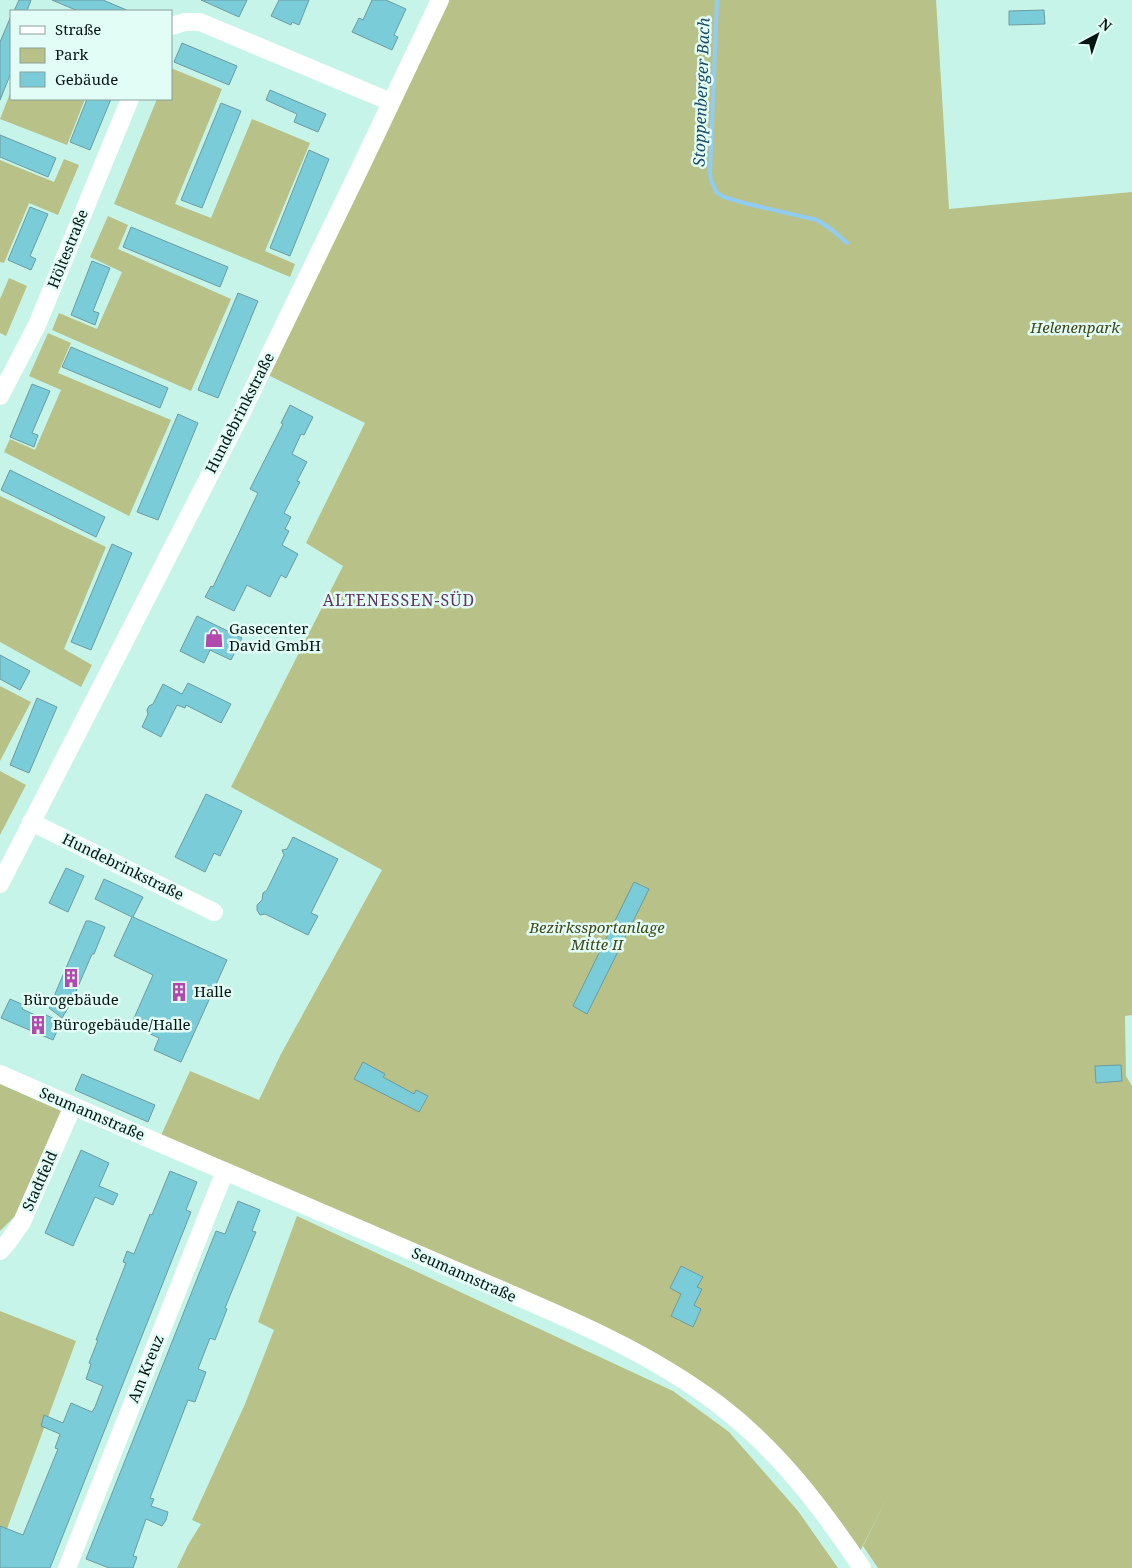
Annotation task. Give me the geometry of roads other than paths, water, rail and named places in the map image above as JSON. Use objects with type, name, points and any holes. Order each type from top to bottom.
[{"type":"street","name":"Hundebrinkstraße","points":[[0,884],[239,418],[440,0]]},
{"type":"street","points":[[172,26],[185,22],[200,22],[391,102]]},
{"type":"street","name":"Höltestraße","points":[[0,396],[37,325],[130,100]]},
{"type":"street","name":"Hundebrinkstraße","points":[[31,822],[214,912]]},
{"type":"street","name":"Seumannstraße","points":[[0,1074],[633,1350],[680,1378],[719,1406],[755,1436],[802,1485],[862,1568]]},
{"type":"street","name":"Stadtfeld","points":[[0,1251],[22,1222],[73,1106]]},
{"type":"street","name":"Am Kreuz","points":[[67,1568],[225,1171]]},
{"type":"waterway","name":"Stoppenberger Bach","points":[[717,0],[710,172],[711,181],[717,193],[744,203],[817,220],[847,243]]},
{"type":"place","name":"Gasecenter David GmbH","points":[[214,638]]},
{"type":"place","name":"Bürogebäude","points":[[71,978]]},
{"type":"place","name":"Halle","points":[[179,992]]},
{"type":"place","name":"Bürogebäude/Halle","points":[[38,1025]]},
{"type":"district","name":"ALTENESSEN-SÜD","points":[[399,600]]},
{"type":"park label","name":"Helenenpark","points":[[1075,328]]},
{"type":"park label","name":"Bezirkssportanlage Mitte II","points":[[597,936]]}]
